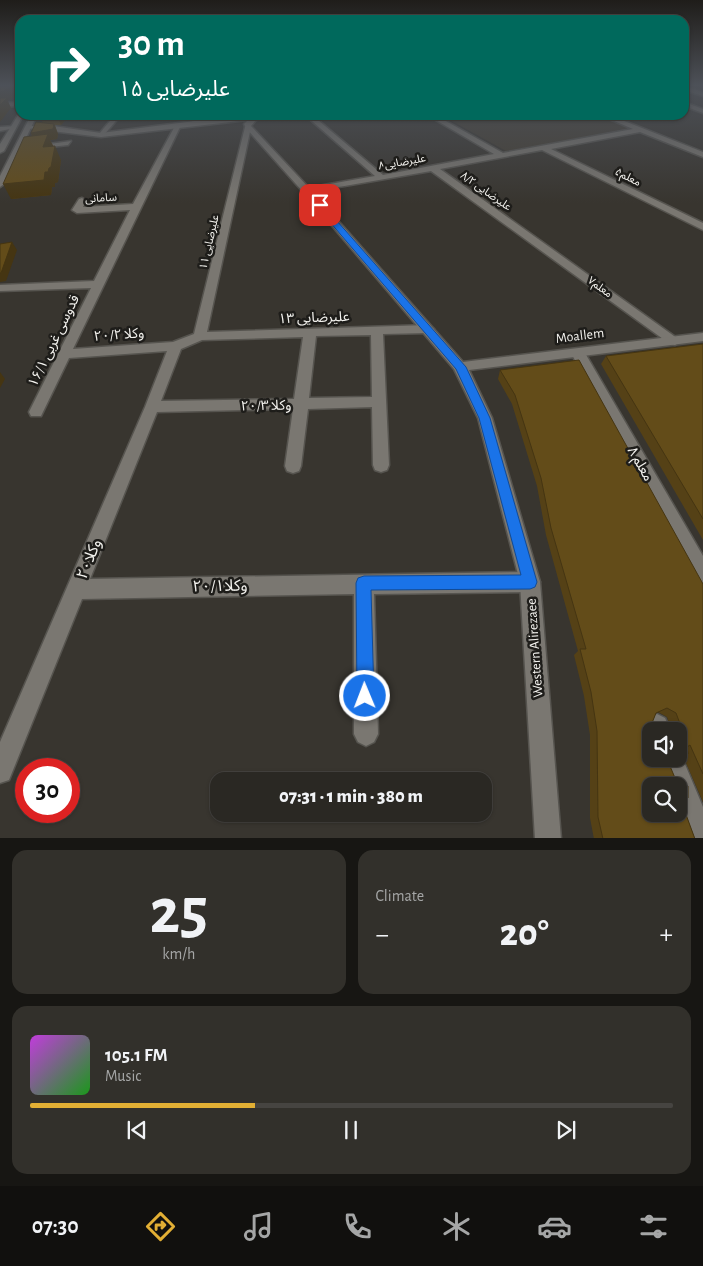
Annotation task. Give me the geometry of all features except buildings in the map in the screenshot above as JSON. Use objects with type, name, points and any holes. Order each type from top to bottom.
[{"type":"street","points":[[0,184],[31,125]]},
{"type":"street","points":[[101,135],[109,125]]},
{"type":"street","points":[[30,128],[101,135],[177,125]]},
{"type":"street","name":"۱۶/۱ قدوسی غربی","points":[[36,412],[178,125]]},
{"type":"street","name":"۱۱ علیرضایی","points":[[200,336],[250,125]]},
{"type":"street","name":"Western Alirezaee","points":[[253,125],[460,367],[485,418],[530,582],[548,838]]},
{"type":"street","points":[[320,125],[381,177]]},
{"type":"street","points":[[448,125],[501,155]]},
{"type":"street","points":[[628,125],[703,155]]},
{"type":"street","points":[[0,129],[14,127]]},
{"type":"street","points":[[0,151],[14,127]]},
{"type":"street","name":"علیرضایی۸","points":[[308,191],[640,130]]},
{"type":"street","points":[[18,148],[66,147],[74,132]]},
{"type":"street","name":"معلم۵","points":[[544,148],[703,227]]},
{"type":"street","name":"علیرضایی ۸/۲","points":[[433,168],[525,233]]},
{"type":"street","name":"سامانی","points":[[82,201],[77,210],[136,208]]},
{"type":"street","name":"معلم۷","points":[[525,233],[675,341]]},
{"type":"street","points":[[0,288],[100,284]]},
{"type":"street","name":"۱۳ علیرضایی","points":[[200,336],[428,329]]},
{"type":"street","points":[[377,331],[380,465]]},
{"type":"street","points":[[294,466],[310,334]]},
{"type":"street","points":[[175,346],[200,336]]},
{"type":"street","name":"Moallem","points":[[460,367],[703,337]]},
{"type":"street","name":"وکلا ۲۰/۲","points":[[64,354],[175,346]]},
{"type":"street","name":"وکلا۲۰","points":[[0,771],[152,407],[175,346]]},
{"type":"street","name":"۸ معلم","points":[[578,353],[703,574]]},
{"type":"street","name":"وکلا ۲۰/۳","points":[[152,407],[380,402]]},
{"type":"street","name":"وکلا۲۰/۱","points":[[77,589],[364,583],[530,582]]},
{"type":"street","points":[[364,583],[366,734]]},
{"type":"street","points":[[673,767],[703,838]]},
{"type":"shaded area","points":[[459,125],[621,125],[631,129],[506,151]]},
{"type":"route","points":[[320,205],[460,367],[485,418],[530,582],[364,583],[365,696]]}]
